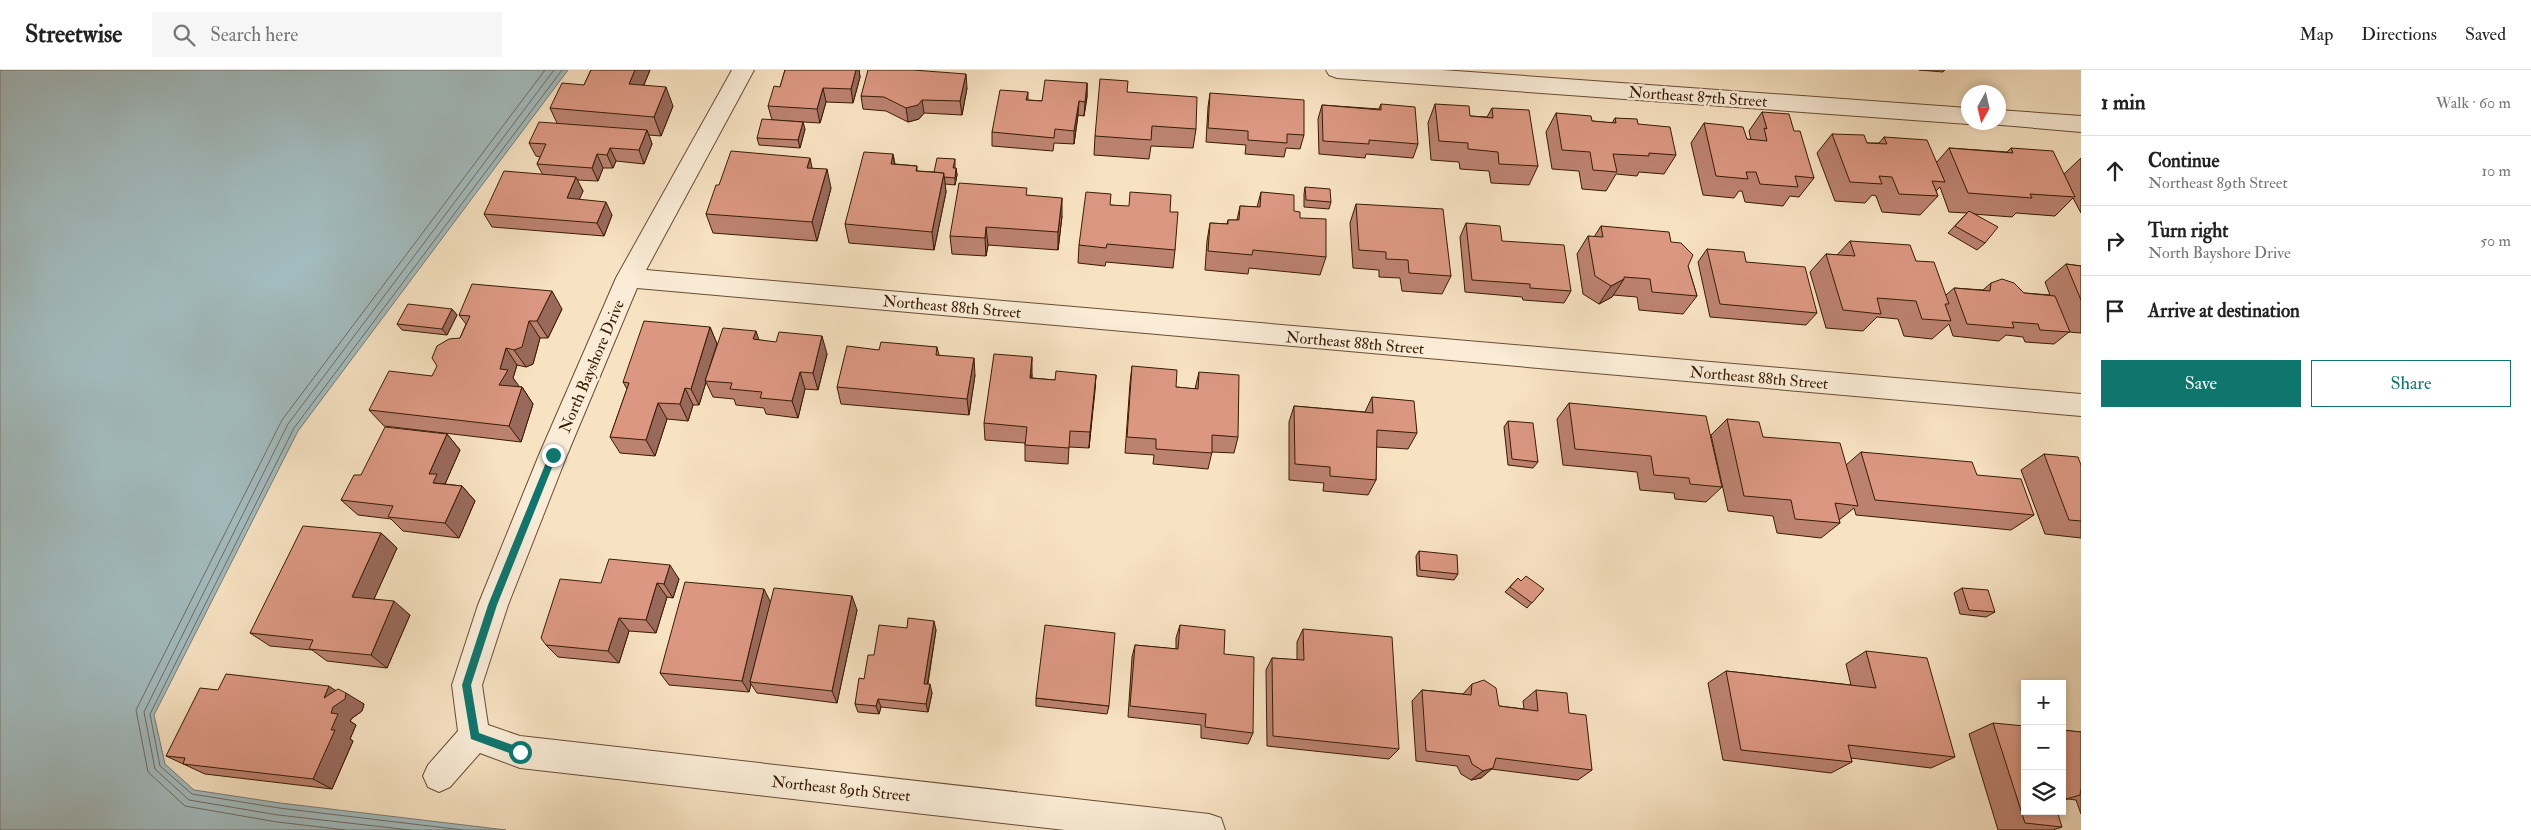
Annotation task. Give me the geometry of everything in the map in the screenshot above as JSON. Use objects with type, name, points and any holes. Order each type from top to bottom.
[{"type":"street","name":"North Bayshore Drive","points":[[474,736],[467,685],[493,605],[553,455],[629,278],[743,70]]},
{"type":"street","name":"Northeast 87th Street","points":[[1337,70],[1961,115]]},
{"type":"street","points":[[2006,119],[2081,124]]},
{"type":"street","name":"Northeast 88th Street","points":[[629,278],[2081,406]]},
{"type":"street","points":[[439,776],[474,736]]},
{"type":"street","name":"Northeast 89th Street","points":[[474,736],[520,752],[1209,830]]},
{"type":"water","points":[[0,70],[568,70],[298,431],[154,715],[165,764],[194,790],[280,803],[506,830],[0,830]]},
{"type":"building","points":[[591,70],[635,70],[629,84],[666,87],[654,117],[550,108],[562,83],[584,85]]},
{"type":"building","points":[[785,70],[856,70],[851,89],[823,88],[817,109],[768,106],[774,86],[780,87]]},
{"type":"building","points":[[868,70],[913,70],[966,74],[960,101],[922,100],[918,105],[906,108],[884,97],[861,96]]},
{"type":"building","points":[[1100,79],[1128,81],[1127,92],[1197,97],[1196,129],[1152,126],[1151,140],[1095,136]]},
{"type":"building","points":[[1045,80],[1087,83],[1085,102],[1079,101],[1074,131],[1055,129],[1054,138],[992,132],[1000,90],[1028,92],[1026,100],[1042,101]]},
{"type":"building","points":[[1210,93],[1304,100],[1304,135],[1287,134],[1287,143],[1248,140],[1248,131],[1208,128]]},
{"type":"building","points":[[1381,104],[1415,107],[1418,144],[1369,140],[1369,144],[1323,141],[1322,105],[1381,110]]},
{"type":"building","points":[[1435,104],[1469,106],[1470,116],[1493,118],[1492,108],[1529,110],[1538,166],[1499,164],[1498,152],[1468,149],[1468,143],[1439,141]]},
{"type":"building","points":[[1762,112],[1789,114],[1794,131],[1800,131],[1814,178],[1795,176],[1798,187],[1760,184],[1756,172],[1746,172],[1748,179],[1716,176],[1704,123],[1743,127],[1747,139],[1767,141],[1764,128],[1767,129]]},
{"type":"building","points":[[1556,113],[1591,116],[1592,121],[1616,123],[1615,118],[1637,119],[1638,124],[1670,127],[1676,155],[1649,153],[1649,156],[1613,154],[1617,172],[1593,170],[1590,152],[1562,150]]},
{"type":"building","points":[[762,119],[803,122],[798,140],[757,138]]},
{"type":"building","points":[[539,122],[647,130],[639,150],[610,148],[607,155],[597,154],[592,168],[537,164],[546,144],[529,143]]},
{"type":"building","points":[[1832,134],[1864,135],[1867,143],[1887,144],[1884,137],[1927,140],[1945,182],[1932,181],[1938,196],[1899,194],[1892,177],[1879,176],[1882,184],[1850,182]]},
{"type":"building","points":[[1949,148],[2013,153],[2011,148],[2053,151],[2075,197],[2030,194],[2032,198],[1968,193]]},
{"type":"building","points":[[731,151],[810,158],[807,168],[827,169],[812,222],[706,214]]},
{"type":"building","points":[[864,152],[893,154],[891,164],[917,166],[916,171],[944,173],[932,232],[845,224]]},
{"type":"building","points":[[937,158],[955,159],[953,168],[956,168],[955,178],[944,177],[944,173],[934,172]]},
{"type":"building","points":[[504,171],[576,177],[567,198],[606,202],[597,223],[484,214]]},
{"type":"building","points":[[959,183],[1027,188],[1026,195],[1062,198],[1058,232],[986,227],[985,238],[950,236]]},
{"type":"building","points":[[1305,187],[1330,189],[1331,202],[1306,200]]},
{"type":"building","points":[[1086,192],[1111,194],[1110,205],[1129,206],[1130,192],[1171,195],[1170,212],[1178,212],[1175,250],[1107,244],[1106,248],[1079,245]]},
{"type":"building","points":[[1261,192],[1294,195],[1294,211],[1300,212],[1300,218],[1326,219],[1326,257],[1253,250],[1252,255],[1208,251],[1210,223],[1228,224],[1228,220],[1239,220],[1240,206],[1260,207]]},
{"type":"building","points":[[1356,204],[1443,209],[1451,276],[1409,273],[1408,260],[1386,259],[1386,252],[1359,250]]},
{"type":"building","points":[[1969,211],[1998,227],[1985,243],[1955,226]]},
{"type":"building","points":[[1466,223],[1500,226],[1502,241],[1564,245],[1571,291],[1530,288],[1530,284],[1472,280]]},
{"type":"building","points":[[1601,226],[1669,232],[1671,242],[1681,243],[1693,255],[1688,266],[1697,296],[1652,292],[1650,279],[1624,277],[1624,279],[1611,286],[1595,276],[1588,236],[1603,237]]},
{"type":"building","points":[[1850,241],[1910,245],[1916,261],[1934,262],[1949,304],[1945,304],[1951,321],[1922,319],[1916,301],[1877,298],[1881,314],[1843,310],[1826,254],[1855,256]]},
{"type":"building","points":[[1707,249],[1744,252],[1746,262],[1805,267],[1817,313],[1720,304]]},
{"type":"building","points":[[2066,264],[2081,266],[2081,300]]},
{"type":"building","points":[[2002,279],[2014,283],[2024,293],[2055,296],[2070,332],[2040,330],[2038,324],[2012,322],[2014,328],[1967,324],[1954,288],[1990,291],[1991,283]]},
{"type":"building","points":[[472,284],[552,291],[537,321],[529,321],[522,347],[514,350],[506,348],[500,369],[508,370],[499,385],[522,387],[509,426],[369,410],[389,371],[432,376],[437,366],[432,358],[437,346],[449,339],[460,338],[470,316],[459,315]]},
{"type":"building","points":[[408,304],[452,309],[442,329],[397,324]]},
{"type":"building","points":[[644,321],[710,327],[691,389],[685,388],[680,404],[658,403],[646,440],[610,437],[629,383],[623,382]]},
{"type":"building","points":[[723,328],[756,331],[753,339],[776,342],[779,332],[822,336],[813,373],[800,372],[792,401],[760,398],[762,392],[730,389],[732,383],[705,381]]},
{"type":"building","points":[[881,342],[937,347],[936,355],[974,358],[967,399],[837,387],[847,346],[879,350]]},
{"type":"building","points":[[994,354],[1032,357],[1030,378],[1055,380],[1056,371],[1096,375],[1090,432],[1070,431],[1069,448],[1025,445],[1027,427],[984,423]]},
{"type":"building","points":[[1132,366],[1177,370],[1176,387],[1198,389],[1199,372],[1239,375],[1238,437],[1212,435],[1212,453],[1156,449],[1156,439],[1127,437]]},
{"type":"building","points":[[1372,397],[1414,401],[1417,433],[1377,430],[1376,480],[1330,476],[1330,467],[1295,464],[1294,406],[1373,413]]},
{"type":"building","points":[[1569,403],[1706,416],[1722,487],[1690,484],[1689,478],[1654,475],[1651,456],[1575,449]]},
{"type":"building","points":[[1727,419],[1759,422],[1763,437],[1840,443],[1858,506],[1835,503],[1840,523],[1795,519],[1791,500],[1744,496]]},
{"type":"building","points":[[1508,421],[1533,423],[1538,462],[1512,459]]},
{"type":"building","points":[[385,427],[447,434],[429,474],[437,474],[433,483],[462,486],[445,523],[388,517],[393,506],[341,500],[354,475],[361,475]]},
{"type":"building","points":[[1861,452],[1972,462],[1977,475],[2021,479],[2034,515],[1875,500]]},
{"type":"building","points":[[2044,454],[2078,457],[2081,465],[2081,521],[2069,520]]},
{"type":"building","points":[[303,526],[381,533],[352,597],[394,601],[371,655],[309,649],[313,640],[250,633]]},
{"type":"building","points":[[1419,551],[1457,555],[1458,574],[1420,570]]},
{"type":"building","points":[[609,559],[670,565],[664,584],[657,583],[646,620],[619,618],[608,651],[546,645],[541,638],[560,579],[601,583]]},
{"type":"building","points":[[1526,576],[1544,589],[1532,603],[1510,587],[1518,578],[1521,581]]},
{"type":"building","points":[[685,582],[764,589],[742,681],[660,673]]},
{"type":"building","points":[[774,588],[852,596],[832,691],[750,682]]},
{"type":"building","points":[[1962,588],[1988,590],[1995,612],[1969,610]]},
{"type":"building","points":[[908,618],[934,621],[924,684],[930,684],[926,704],[878,699],[876,706],[855,704],[859,678],[864,679],[868,655],[874,655],[879,625],[907,628]]},
{"type":"building","points":[[1045,625],[1115,633],[1109,706],[1036,698]]},
{"type":"building","points":[[1180,625],[1225,630],[1224,654],[1254,657],[1253,733],[1205,727],[1206,714],[1130,706],[1135,645],[1178,649]]},
{"type":"building","points":[[1303,629],[1392,637],[1399,749],[1273,736],[1272,658],[1304,660]]},
{"type":"building","points":[[1866,651],[1927,658],[1955,757],[1848,745],[1852,762],[1741,750],[1726,671],[1876,688]]},
{"type":"building","points":[[226,674],[329,686],[324,698],[338,689],[346,693],[345,699],[333,707],[331,713],[338,714],[331,730],[335,730],[313,779],[183,764],[185,758],[166,756],[200,688],[218,690]]},
{"type":"building","points":[[1484,680],[1496,688],[1499,706],[1538,711],[1536,690],[1567,693],[1569,713],[1586,715],[1592,770],[1496,758],[1493,768],[1483,771],[1472,764],[1469,756],[1426,751],[1422,690],[1471,695],[1472,684]]},
{"type":"building","points":[[1993,723],[2021,726],[2021,810]]},
{"type":"building","points":[[2066,730],[2081,732],[2080,795],[2066,798]]},
{"type":"building","points":[[2022,815],[2058,815],[2062,827],[2025,823]]},
{"type":"route","points":[[520,752],[474,736],[467,685],[493,605],[553,455]]}]
